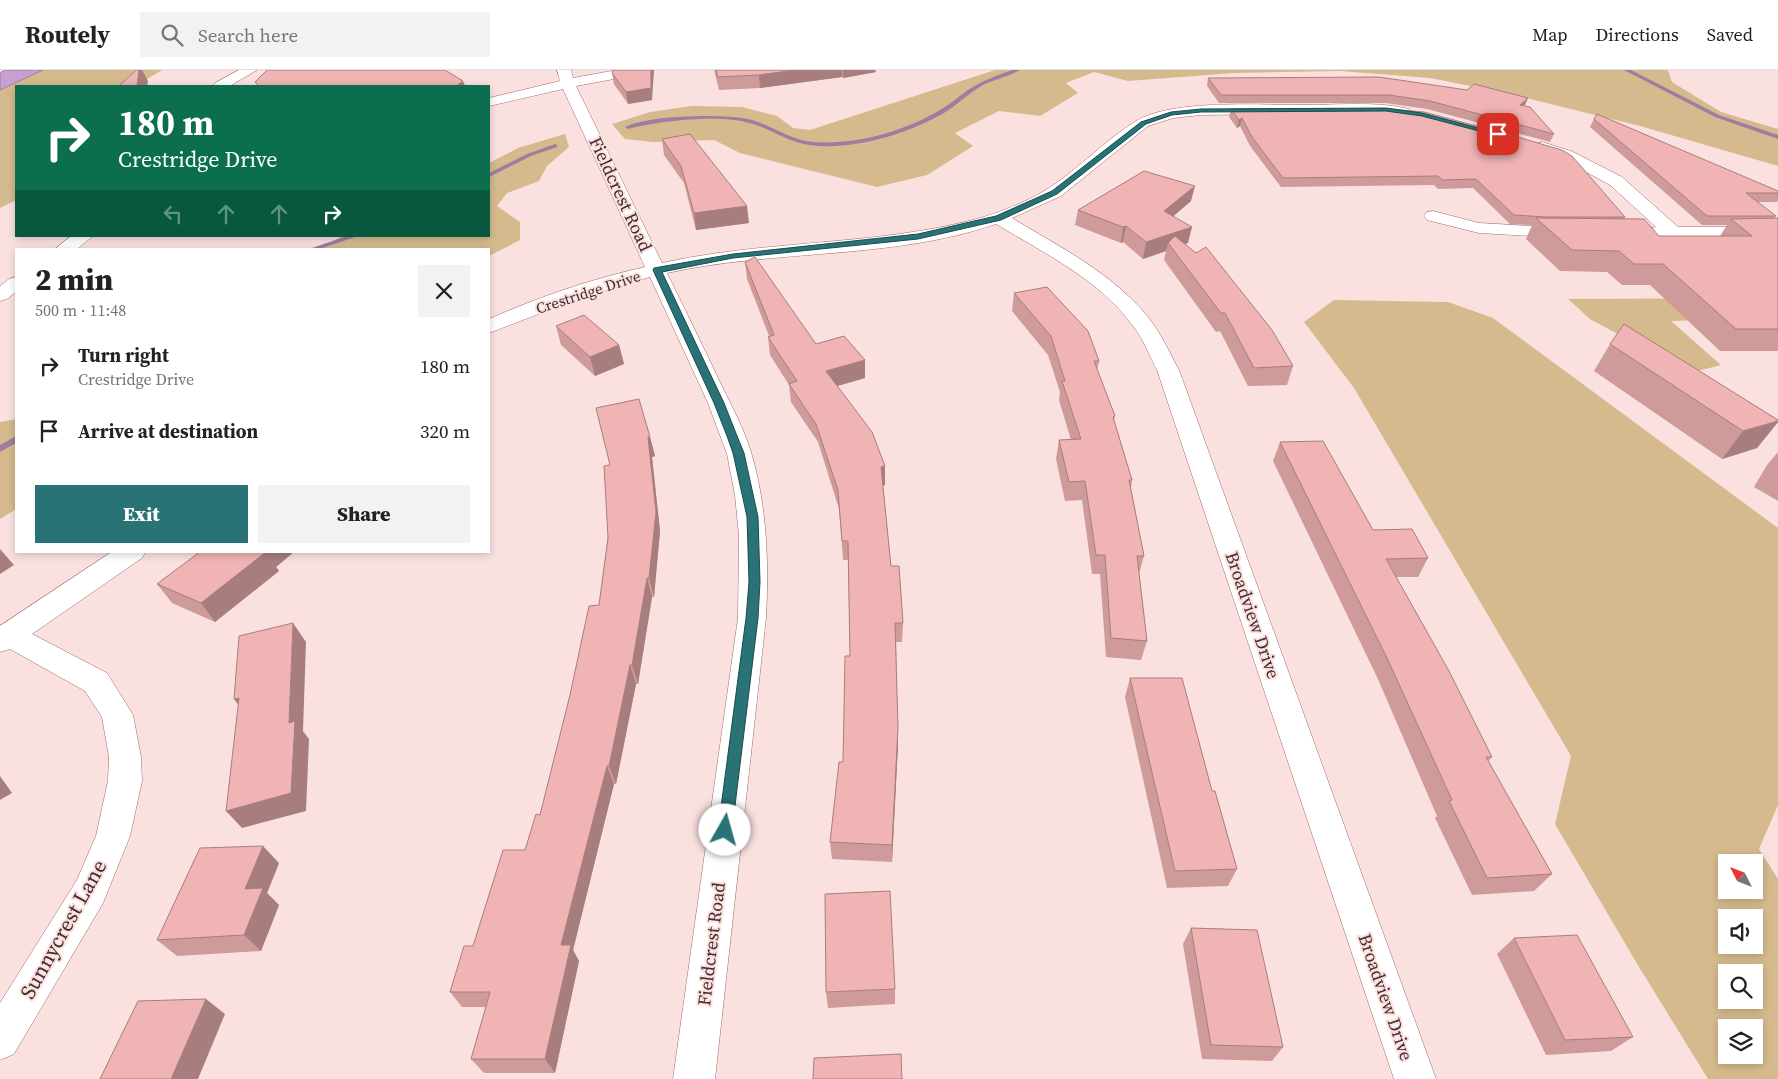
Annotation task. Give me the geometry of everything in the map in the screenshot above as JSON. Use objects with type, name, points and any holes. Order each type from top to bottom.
[{"type":"street","points":[[222,85],[250,70]]},
{"type":"street","points":[[490,102],[566,76],[641,70]]},
{"type":"street","name":"Fieldcrest Road","points":[[566,76],[719,403],[735,445],[752,517],[755,582],[752,618],[694,1079]]},
{"type":"street","name":"Crestridge Drive","points":[[490,327],[572,295],[657,270],[733,256],[925,235],[999,218],[1055,192],[1144,123],[1171,114],[1201,110],[1356,108],[1422,114]]},
{"type":"street","points":[[1527,142],[1565,154],[1616,181],[1672,232]]},
{"type":"street","points":[[1433,216],[1479,228],[1506,231],[1582,233]]},
{"type":"street","name":"Broadview Drive","points":[[999,218],[1096,278],[1123,303],[1155,343],[1168,370],[1415,1079]]},
{"type":"street","points":[[1632,233],[1778,232]]},
{"type":"street","points":[[66,248],[82,237]]},
{"type":"street","points":[[0,295],[15,284]]},
{"type":"street","points":[[5,638],[130,553]]},
{"type":"street","name":"Sunnycrest Lane","points":[[0,1040],[90,891],[113,836],[125,781],[125,757],[117,715],[96,682],[5,638]]},
{"type":"shaded area","points":[[5,70],[43,70],[0,90],[0,73]]},
{"type":"shaded area","points":[[43,70],[162,70],[138,85],[15,85],[15,200],[0,208],[0,90]]},
{"type":"shaded area","points":[[995,70],[1668,70],[1672,82],[1721,112],[1778,129],[1778,166],[1640,126],[1506,93],[1430,78],[1340,71],[1234,73],[1128,81],[1094,72],[1066,83],[1078,93],[1040,116],[999,111],[955,133],[973,146],[927,175],[877,187],[740,153],[714,140],[653,142],[625,139],[612,124],[650,112],[692,106],[742,107],[777,116],[793,128],[810,130]]},
{"type":"shaded area","points":[[565,134],[569,147],[547,166],[539,181],[507,193],[497,206],[520,222],[520,240],[490,255],[490,248],[323,248],[340,237],[490,237],[490,162],[518,148]]},
{"type":"shaded area","points":[[1778,298],[1778,318],[1671,321],[1721,365],[1690,373],[1590,319],[1568,299]]},
{"type":"shaded area","points":[[1334,300],[1448,302],[1493,318],[1778,528],[1778,805],[1759,849],[1762,854],[1718,854],[1718,899],[1763,899],[1763,855],[1778,879],[1778,1079],[1708,1079],[1636,962],[1555,824],[1571,756],[1354,388],[1304,322]]},
{"type":"shaded area","points":[[15,419],[15,510],[0,519],[0,422]]},
{"type":"building","points":[[136,70],[139,70],[137,85],[120,85]]},
{"type":"building","points":[[267,70],[445,70],[463,81],[457,85],[258,85],[255,82]]},
{"type":"building","points":[[613,70],[651,70],[651,88],[626,92],[612,73]]},
{"type":"building","points":[[716,70],[795,70],[759,75],[718,77]]},
{"type":"building","points":[[1379,77],[1467,90],[1474,84],[1528,98],[1520,105],[1530,107],[1554,134],[1430,101],[1389,95],[1221,95],[1208,78]]},
{"type":"building","points":[[1231,109],[1389,109],[1424,112],[1514,136],[1562,150],[1572,156],[1625,217],[1514,215],[1476,179],[1442,180],[1438,176],[1283,178],[1252,137],[1242,118],[1239,120]]},
{"type":"building","points":[[1597,114],[1778,191],[1778,193],[1746,193],[1776,216],[1707,216],[1594,119]]},
{"type":"building","points":[[690,134],[747,206],[694,213],[681,166],[662,139]]},
{"type":"building","points":[[1144,171],[1195,186],[1164,211],[1192,227],[1146,242],[1126,226],[1123,227],[1078,210]]},
{"type":"building","points":[[1536,218],[1644,219],[1659,236],[1752,236],[1731,219],[1778,218],[1778,329],[1736,329],[1663,264],[1634,264],[1619,251],[1572,250]]},
{"type":"building","points":[[1175,236],[1196,253],[1206,247],[1272,330],[1293,366],[1254,368],[1225,313],[1221,313],[1168,243]]},
{"type":"building","points":[[755,257],[816,344],[844,336],[865,360],[826,371],[872,432],[885,466],[881,467],[891,566],[899,566],[903,623],[895,623],[898,727],[892,845],[830,842],[839,762],[843,762],[845,656],[850,656],[848,541],[842,541],[838,490],[816,424],[789,384],[797,381],[768,337],[774,335],[745,262]]},
{"type":"building","points":[[1047,287],[1088,331],[1099,361],[1094,361],[1115,416],[1113,417],[1132,480],[1129,480],[1144,556],[1137,556],[1147,641],[1111,638],[1105,555],[1096,555],[1085,481],[1069,482],[1059,440],[1081,439],[1062,381],[1065,381],[1051,336],[1014,293]]},
{"type":"building","points":[[584,315],[619,345],[590,357],[556,326]]},
{"type":"building","points":[[1624,324],[1778,421],[1743,431],[1610,344]]},
{"type":"building","points":[[639,399],[650,437],[648,437],[656,512],[649,578],[647,578],[632,665],[630,665],[609,766],[607,766],[561,945],[571,945],[545,1059],[471,1059],[490,992],[450,992],[464,946],[473,946],[503,850],[525,850],[536,814],[540,815],[570,695],[589,606],[599,605],[608,538],[604,466],[610,465],[596,408]]},
{"type":"building","points":[[1323,441],[1373,530],[1412,529],[1428,558],[1386,559],[1449,671],[1492,757],[1486,757],[1552,874],[1487,878],[1449,801],[1452,800],[1387,658],[1280,442]]},
{"type":"building","points":[[198,553],[265,553],[201,603],[157,584]]},
{"type":"building","points":[[293,623],[289,723],[295,721],[291,793],[226,811],[239,698],[234,699],[239,636]]},
{"type":"building","points":[[1130,678],[1182,678],[1212,791],[1215,791],[1237,869],[1175,871]]},
{"type":"building","points":[[263,846],[245,889],[263,888],[244,935],[157,940],[200,848]]},
{"type":"building","points":[[890,891],[895,989],[826,992],[825,894]]},
{"type":"building","points":[[1191,928],[1257,930],[1283,1047],[1211,1045]]},
{"type":"building","points":[[1577,935],[1633,1037],[1565,1040],[1514,938]]},
{"type":"building","points":[[206,999],[171,1079],[100,1079],[138,1001]]},
{"type":"building","points":[[901,1054],[902,1079],[813,1079],[814,1058]]},
{"type":"waterway","points":[[628,127],[668,120],[730,118],[742,119],[762,125],[801,142],[821,144],[852,142],[883,136],[913,126],[941,112],[980,85],[1017,70]]},
{"type":"waterway","points":[[1627,70],[1717,116],[1778,137]]},
{"type":"waterway","points":[[490,174],[529,155],[555,146]]},
{"type":"waterway","points":[[315,248],[352,237]]},
{"type":"waterway","points":[[0,449],[15,440]]},
{"type":"route","points":[[725,830],[752,618],[755,582],[752,517],[738,453],[732,436],[719,403],[657,270],[733,256],[939,233],[999,218],[1042,200],[1144,123],[1171,114],[1201,110],[1356,108],[1422,114],[1498,134]]}]
